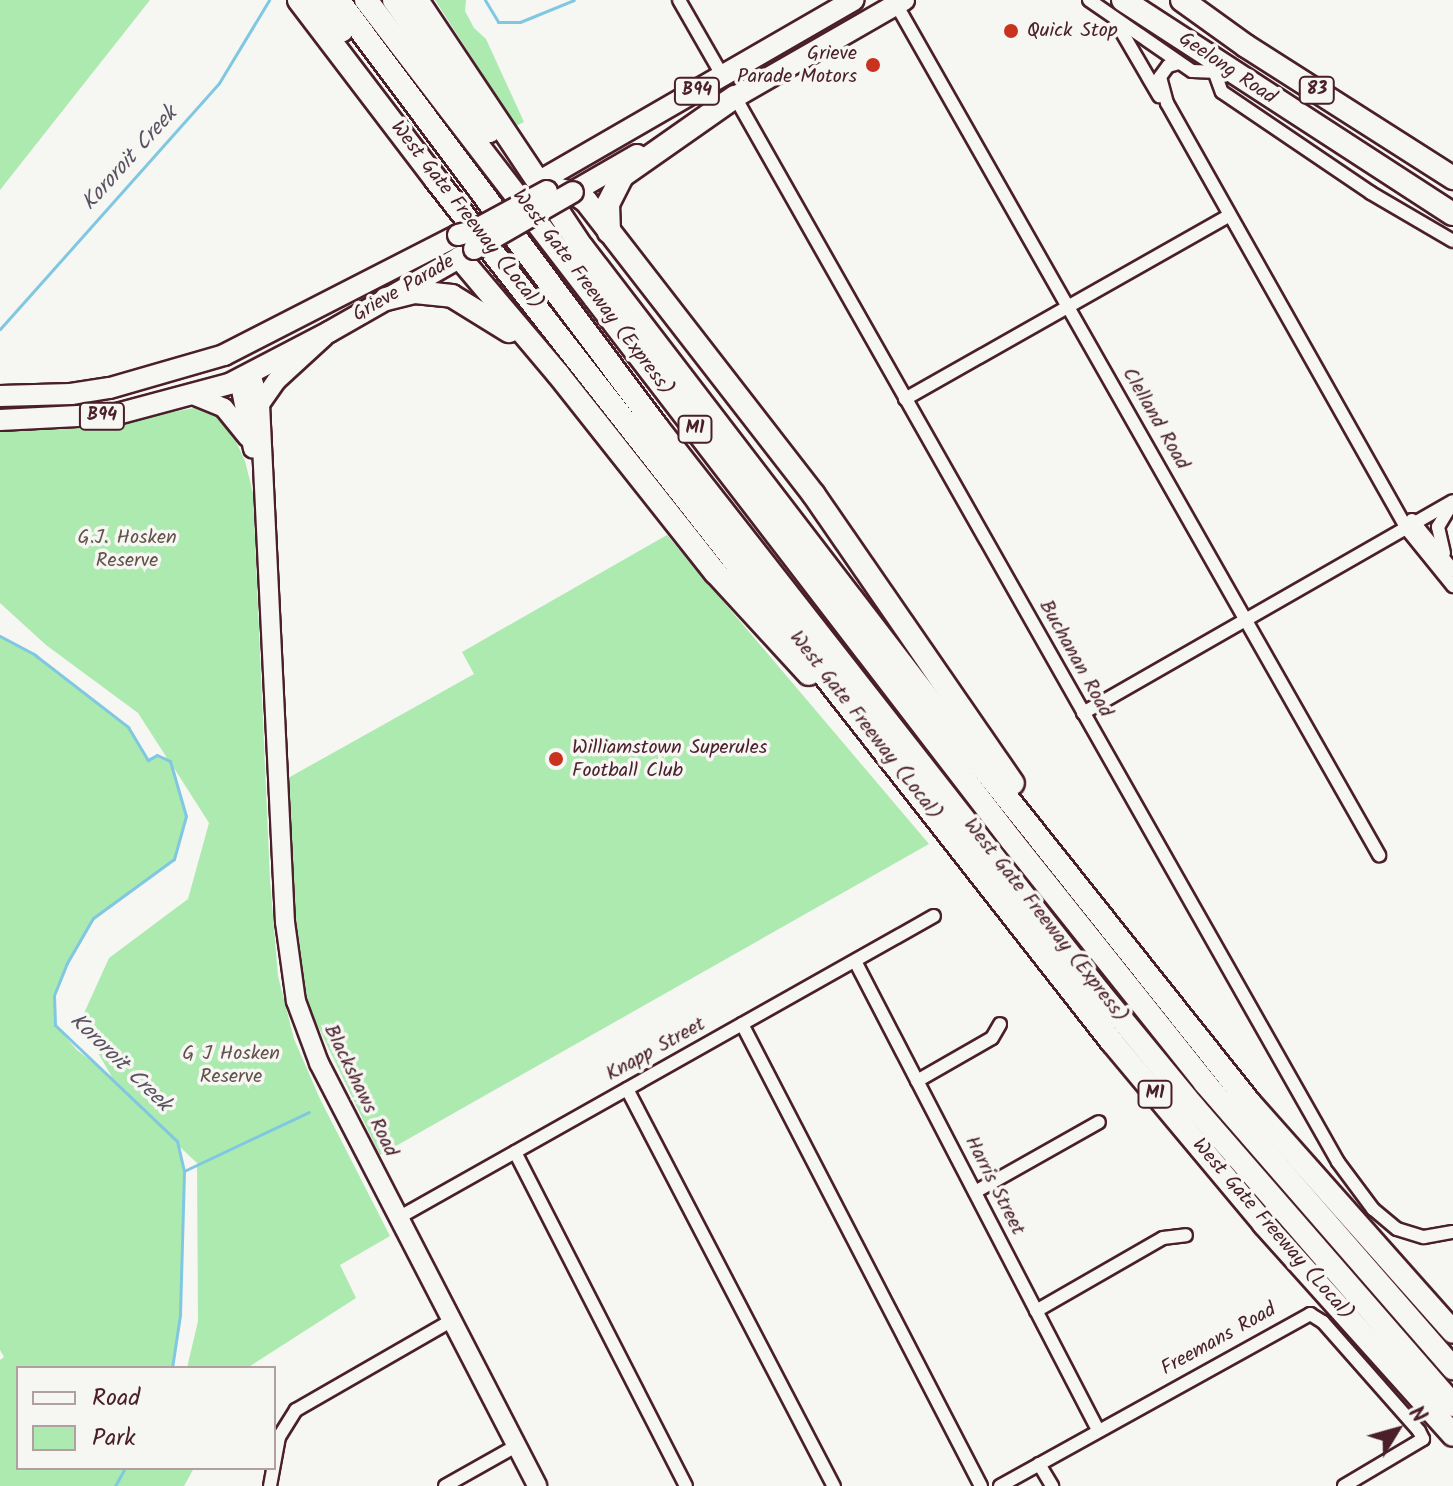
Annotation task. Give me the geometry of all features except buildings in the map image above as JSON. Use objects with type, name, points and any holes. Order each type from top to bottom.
[{"type":"highway","name":"West Gate Freeway (Express)","points":[[338,0],[521,247],[1100,993],[1194,1107],[1453,1405]]},
{"type":"highway","name":"West Gate Freeway (Express)","points":[[366,0],[1041,878],[1205,1083],[1453,1368]]},
{"type":"highway","points":[[394,0],[500,145],[582,247]]},
{"type":"highway","name":"M1","points":[[417,0],[582,247],[934,706],[1207,1049],[1453,1332]]},
{"type":"highway","name":"Geelong Road","points":[[1182,0],[1246,46],[1453,178]]},
{"type":"highway","points":[[309,5],[521,247]]},
{"type":"highway","name":"West Gate Freeway (Local)","points":[[309,5],[875,740],[1168,1110],[1264,1224],[1453,1435]]},
{"type":"highway","name":"Geelong Road","points":[[1118,9],[1211,64],[1238,76],[1453,214]]},
{"type":"highway","points":[[609,232],[609,199],[622,176],[735,97]]},
{"type":"highway","points":[[573,192],[583,198],[814,495],[1003,769],[1207,1049]]},
{"type":"highway","points":[[464,247],[558,374],[716,573],[875,740]]},
{"type":"highway","points":[[386,299],[415,292],[452,296],[509,330],[558,374]]},
{"type":"main road","name":"Grieve Parade","points":[[3,420],[117,414],[195,396],[245,377],[386,299],[464,247],[468,223],[544,186],[722,75],[853,0]]},
{"type":"main road","name":"Grieve Parade","points":[[9,396],[110,388],[237,350],[464,247],[573,192],[898,1]]},
{"type":"main road","points":[[722,75],[735,97]]},
{"type":"main road","points":[[544,186],[573,192]]},
{"type":"main road","points":[[260,404],[264,393],[329,332]]},
{"type":"main road","points":[[237,350],[245,377]]},
{"type":"main road","name":"Blackshaws Road","points":[[245,377],[260,404],[277,792],[291,976],[300,1014],[319,1063],[537,1486]]},
{"type":"main road","name":"Blackshaws Road","points":[[245,377],[252,443],[263,486]]},
{"type":"main road","points":[[195,396],[224,408],[252,443]]},
{"type":"street","points":[[679,0],[722,75]]},
{"type":"street","points":[[1089,0],[1118,9],[1179,63],[1197,73],[1211,64],[1217,86],[1227,96],[1371,193],[1453,241]]},
{"type":"street","name":"Clelland Road","points":[[898,1],[1379,855]]},
{"type":"street","points":[[1118,9],[1230,215],[1397,508],[1453,586]]},
{"type":"street","points":[[1179,63],[1164,70],[1160,83],[1180,124]]},
{"type":"street","name":"Buchanan Road","points":[[735,97],[1338,1162],[1373,1209],[1397,1229],[1424,1237],[1453,1232]]},
{"type":"street","points":[[905,399],[1230,215]]},
{"type":"street","points":[[1083,713],[1453,502]]},
{"type":"street","points":[[1453,502],[1443,514],[1437,533],[1440,547],[1453,569]]},
{"type":"street","points":[[1410,526],[1453,569]]},
{"type":"street","name":"Knapp Street","points":[[398,1218],[934,916]]},
{"type":"street","name":"Harris Street","points":[[855,961],[1098,1430]]},
{"type":"street","points":[[742,1024],[981,1486]]},
{"type":"street","points":[[917,1081],[992,1038],[1000,1024]]},
{"type":"street","points":[[627,1089],[834,1486]]},
{"type":"street","points":[[975,1192],[1099,1122]]},
{"type":"street","points":[[515,1152],[686,1486]]},
{"type":"street","points":[[1036,1311],[1163,1238],[1186,1235]]},
{"type":"street","name":"Freemans Road","points":[[1000,1486],[1310,1314],[1323,1322],[1423,1439],[1344,1486]]},
{"type":"street","points":[[276,1453],[279,1437],[296,1410],[451,1321]]},
{"type":"street","points":[[445,1486],[516,1446]]},
{"type":"street","points":[[1039,1464],[1052,1486]]},
{"type":"green space","points":[[0,0],[150,0],[0,190]]},
{"type":"green space","points":[[435,0],[466,0],[465,11],[474,28],[486,39],[524,122],[516,126]]},
{"type":"green space","name":"G.J. Hosken Reserve","points":[[199,407],[216,415],[232,433],[245,461],[253,493],[270,880],[278,976],[294,1039],[320,1099],[390,1236],[340,1265],[356,1298],[250,1366],[187,1366],[198,1321],[197,1163],[179,1146],[184,1171],[180,1315],[172,1366],[16,1366],[16,1470],[193,1470],[184,1486],[0,1486],[0,1360],[4,1357],[0,1350],[0,636],[35,655],[128,727],[148,759],[157,755],[167,758],[138,713],[46,645],[0,603],[0,430],[98,426]],"holes":[[[174,768],[209,823],[188,899],[109,958],[80,1022],[112,1077],[77,1050],[55,1025],[54,996],[67,963],[93,918],[174,859],[186,816]]]},
{"type":"green space","points":[[667,535],[929,844],[380,1155],[300,989],[288,778],[474,674],[462,652]]},
{"type":"waterway","name":"Kororoit Creek","points":[[0,329],[219,83],[269,0]]},
{"type":"waterway","name":"Kororoit Creek","points":[[485,0],[498,22],[520,22],[574,0]]},
{"type":"waterway","name":"Kororoit Creek","points":[[0,636],[35,655],[128,727],[148,760],[157,755],[170,761],[186,816],[174,859],[93,918],[67,963],[54,996],[55,1025],[177,1141],[184,1171],[180,1315],[172,1366]]},
{"type":"waterway","points":[[184,1171],[309,1112]]},
{"type":"waterway","name":"Kororoit Creek","points":[[115,1486],[124,1470]]},
{"type":"place","name":"Quick Stop","points":[[1011,31]]},
{"type":"place","name":"Grieve Parade Motors","points":[[873,65]]},
{"type":"place","name":"Williamstown Superules Football Club","points":[[556,759]]},
{"type":"park label","name":"G J Hosken Reserve","points":[[231,1066]]}]
